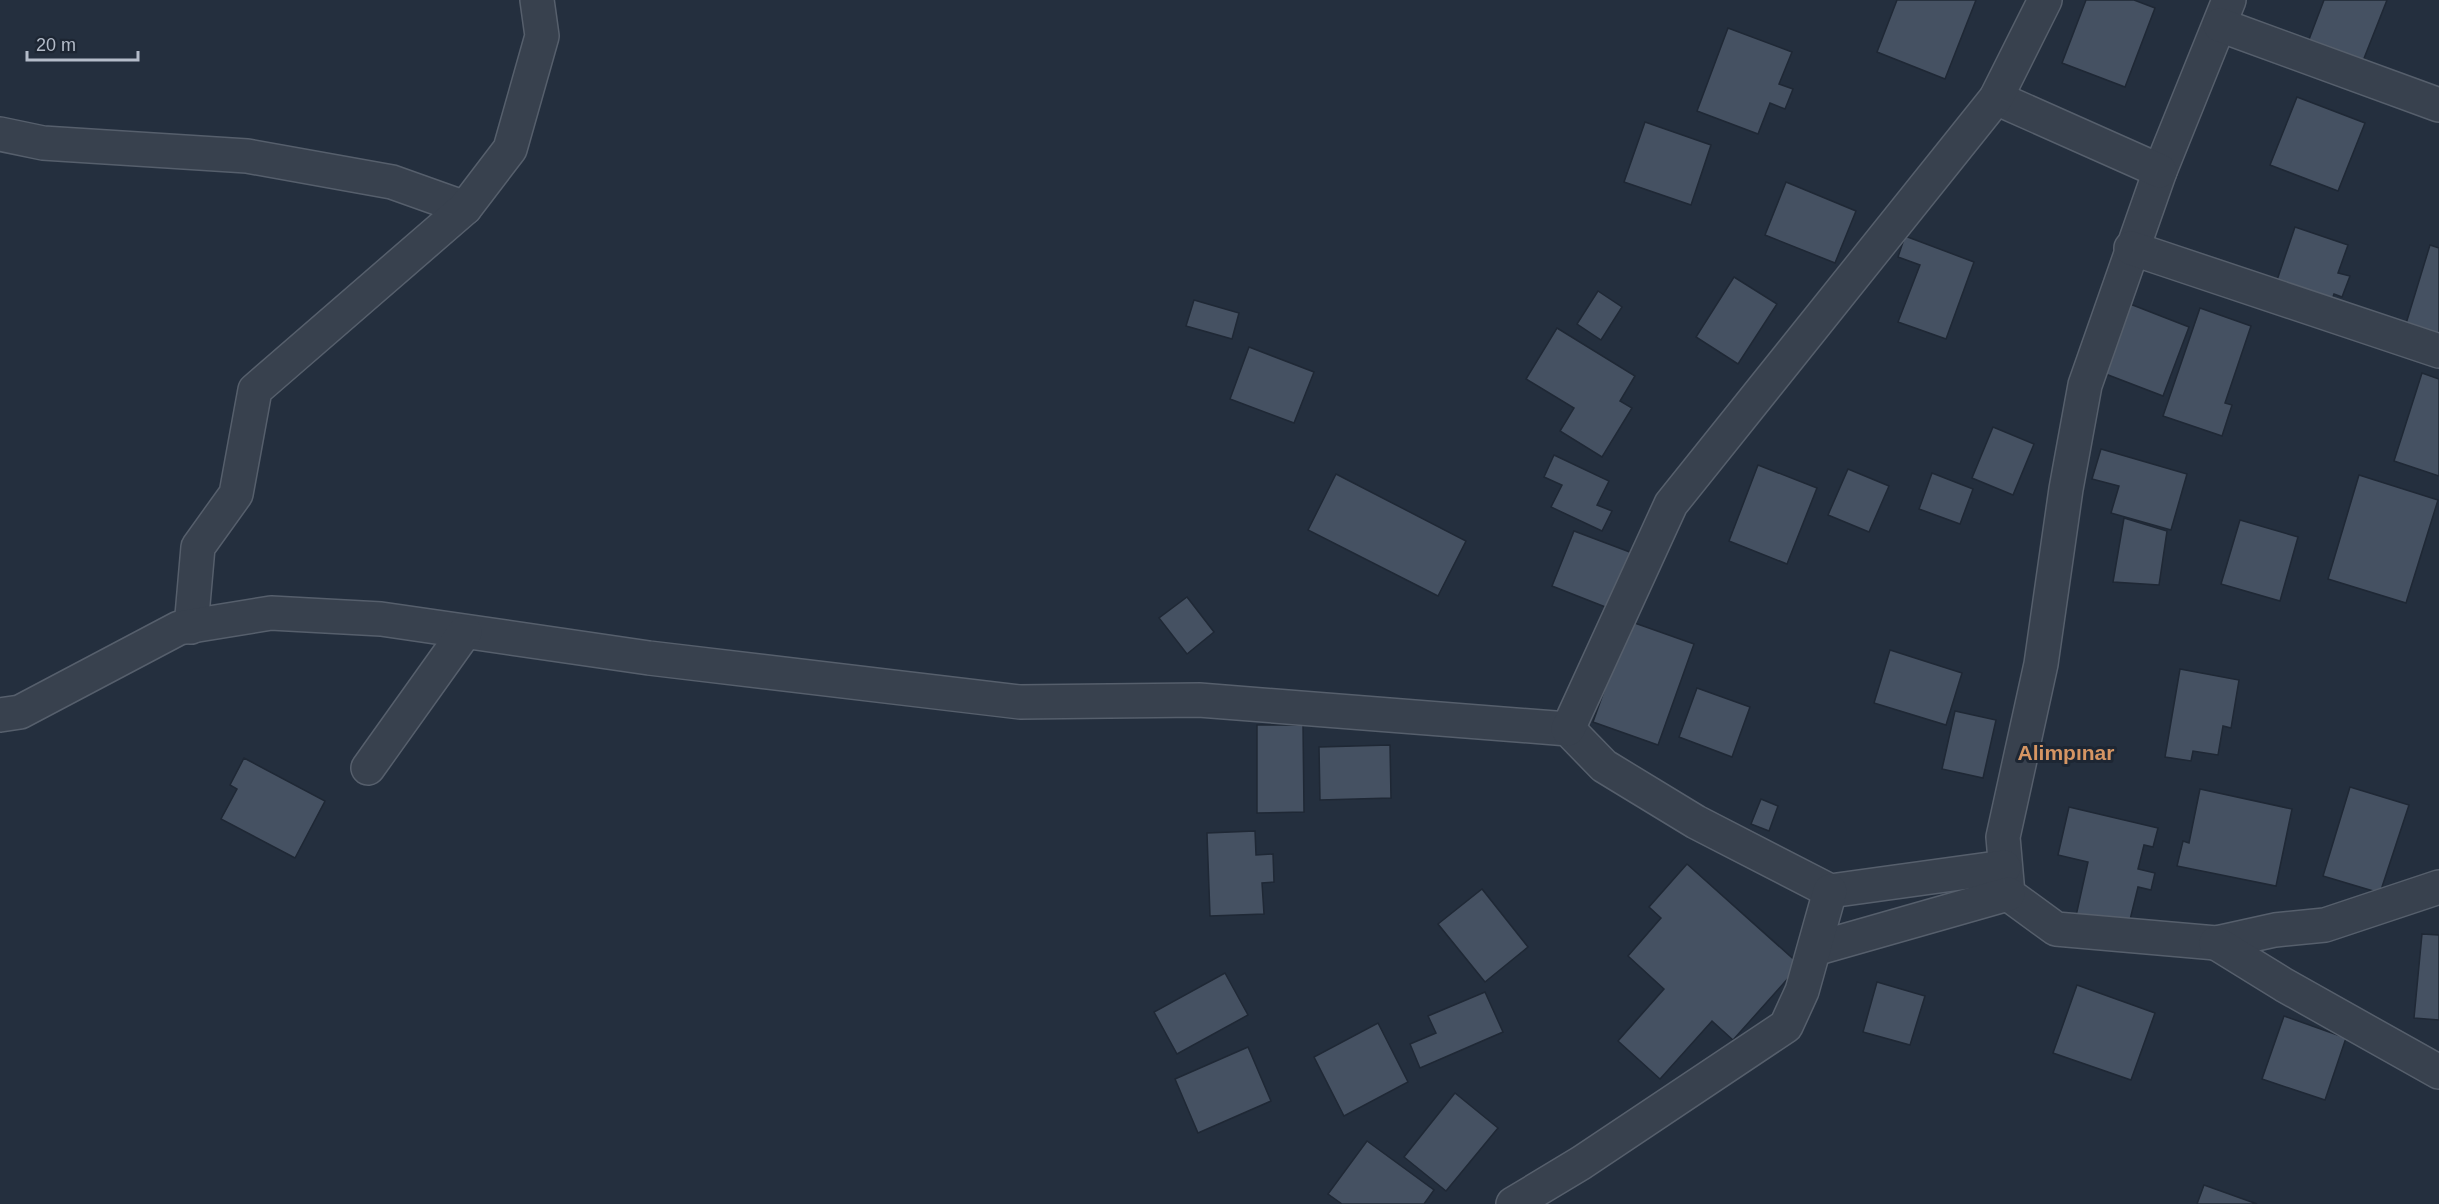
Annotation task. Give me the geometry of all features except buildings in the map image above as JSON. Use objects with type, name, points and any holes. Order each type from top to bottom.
[{"type":"street","points":[[191,627],[198,547],[236,494],[255,390],[465,208],[510,149],[542,36],[537,0]]},
{"type":"street","points":[[1568,729],[1671,504],[1996,98],[2045,0]]},
{"type":"street","points":[[2439,105],[2224,13],[2131,248],[2085,385],[2066,489],[2041,663],[2003,837],[2006,880],[2056,929],[2216,943],[2275,930],[2325,925],[2439,887]]},
{"type":"street","points":[[1996,98],[2160,171]]},
{"type":"street","points":[[0,134],[43,143],[248,156],[392,182],[465,208]]},
{"type":"street","points":[[2131,248],[2439,351]]},
{"type":"street","points":[[0,715],[20,712],[179,628],[271,613],[381,620],[660,660],[1020,702],[1199,700],[1568,729],[1604,766],[1696,822],[1830,891],[2006,880]]},
{"type":"street","points":[[368,768],[465,632]]},
{"type":"street","points":[[1815,949],[2006,880]]},
{"type":"street","points":[[1513,1204],[1581,1163],[1786,1026],[1803,991],[1830,891]]},
{"type":"street","points":[[2216,943],[2284,985],[2439,1072]]},
{"type":"district","name":"Alimpınar","points":[[2066,752]]}]
